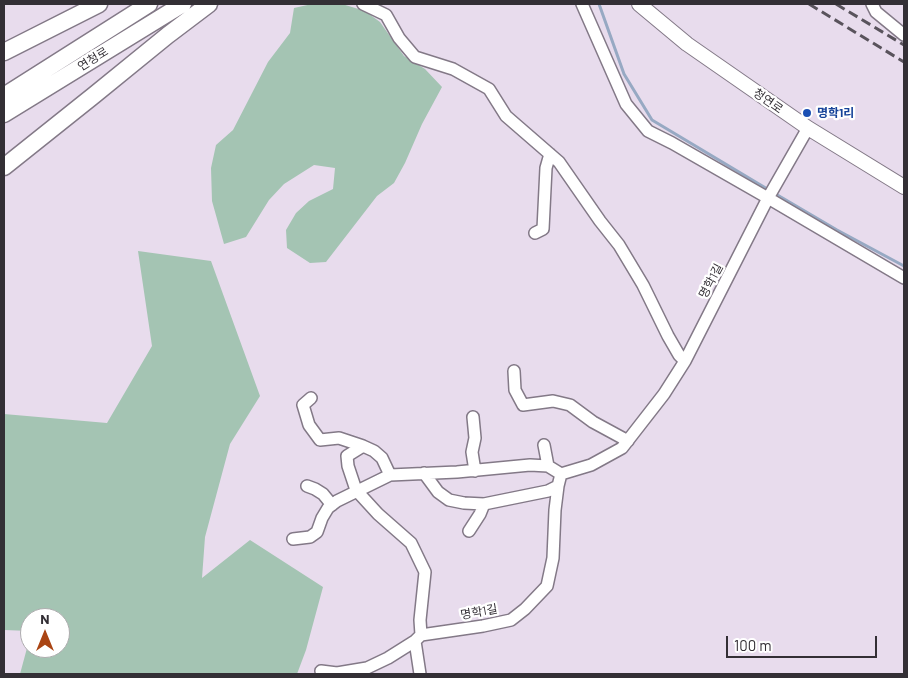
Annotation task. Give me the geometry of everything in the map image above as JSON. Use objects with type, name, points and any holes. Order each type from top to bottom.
[{"type":"highway","points":[[4,52],[99,4]]},
{"type":"highway","name":"연청로","points":[[4,96],[149,4]]},
{"type":"highway","name":"연청로","points":[[4,114],[183,4]]},
{"type":"highway","points":[[4,167],[94,96],[168,34],[209,4]]},
{"type":"main road","name":"청연로","points":[[639,4],[687,44],[808,128],[904,187]]},
{"type":"street","points":[[363,4],[386,15],[399,38],[415,57],[453,69],[489,89],[506,116],[559,162],[619,245],[643,285],[675,349],[685,360]]},
{"type":"street","points":[[582,4],[626,104],[648,131],[769,198],[904,278]]},
{"type":"street","points":[[872,4],[876,12],[904,35]]},
{"type":"street","name":"명학1길","points":[[321,671],[337,673],[367,668],[388,658],[418,638],[511,620],[525,609],[547,586],[553,558],[555,510],[561,474],[591,465],[622,448],[664,394],[685,360],[769,198],[808,128]]},
{"type":"street","points":[[534,233],[544,229],[546,168],[550,154]]},
{"type":"street","points":[[514,371],[515,390],[523,405],[553,401],[570,405],[594,422],[628,441]]},
{"type":"street","points":[[311,398],[303,405],[309,425],[320,440],[339,438],[374,451],[382,458],[390,475]]},
{"type":"street","points":[[473,417],[475,438],[472,452],[475,471]]},
{"type":"street","points":[[544,445],[548,466]]},
{"type":"street","points":[[363,446],[347,456],[348,466],[356,490],[378,514],[411,543],[425,572],[418,638],[420,674]]},
{"type":"street","points":[[293,539],[310,537],[317,532],[328,508],[337,500],[390,475],[530,466],[548,466],[561,474]]},
{"type":"street","points":[[424,473],[438,492],[449,500],[464,503],[484,504],[548,491],[558,486]]},
{"type":"street","points":[[307,486],[323,494],[332,505]]},
{"type":"street","points":[[469,531],[484,504]]},
{"type":"green space","points":[[312,4],[342,4],[365,11],[380,22],[404,56],[425,69],[442,87],[394,183],[377,196],[326,262],[310,263],[287,248],[286,230],[296,213],[309,201],[333,189],[335,168],[314,165],[284,184],[269,200],[246,237],[224,244],[212,201],[211,168],[216,145],[233,130],[268,62],[290,33],[294,8]]},
{"type":"green space","points":[[138,251],[211,261],[260,396],[230,444],[205,537],[202,578],[250,540],[323,587],[306,650],[297,674],[20,674],[24,658],[70,658],[70,608],[20,608],[20,631],[4,630],[4,414],[107,423],[152,346]]},
{"type":"waterway","points":[[599,4],[624,74],[652,120],[769,190]]},
{"type":"waterway","points":[[774,193],[904,266]]},
{"type":"railway","points":[[809,4],[904,62]]},
{"type":"railway","points":[[836,4],[904,45]]},
{"type":"place","name":"명학1리","points":[[807,113]]}]
